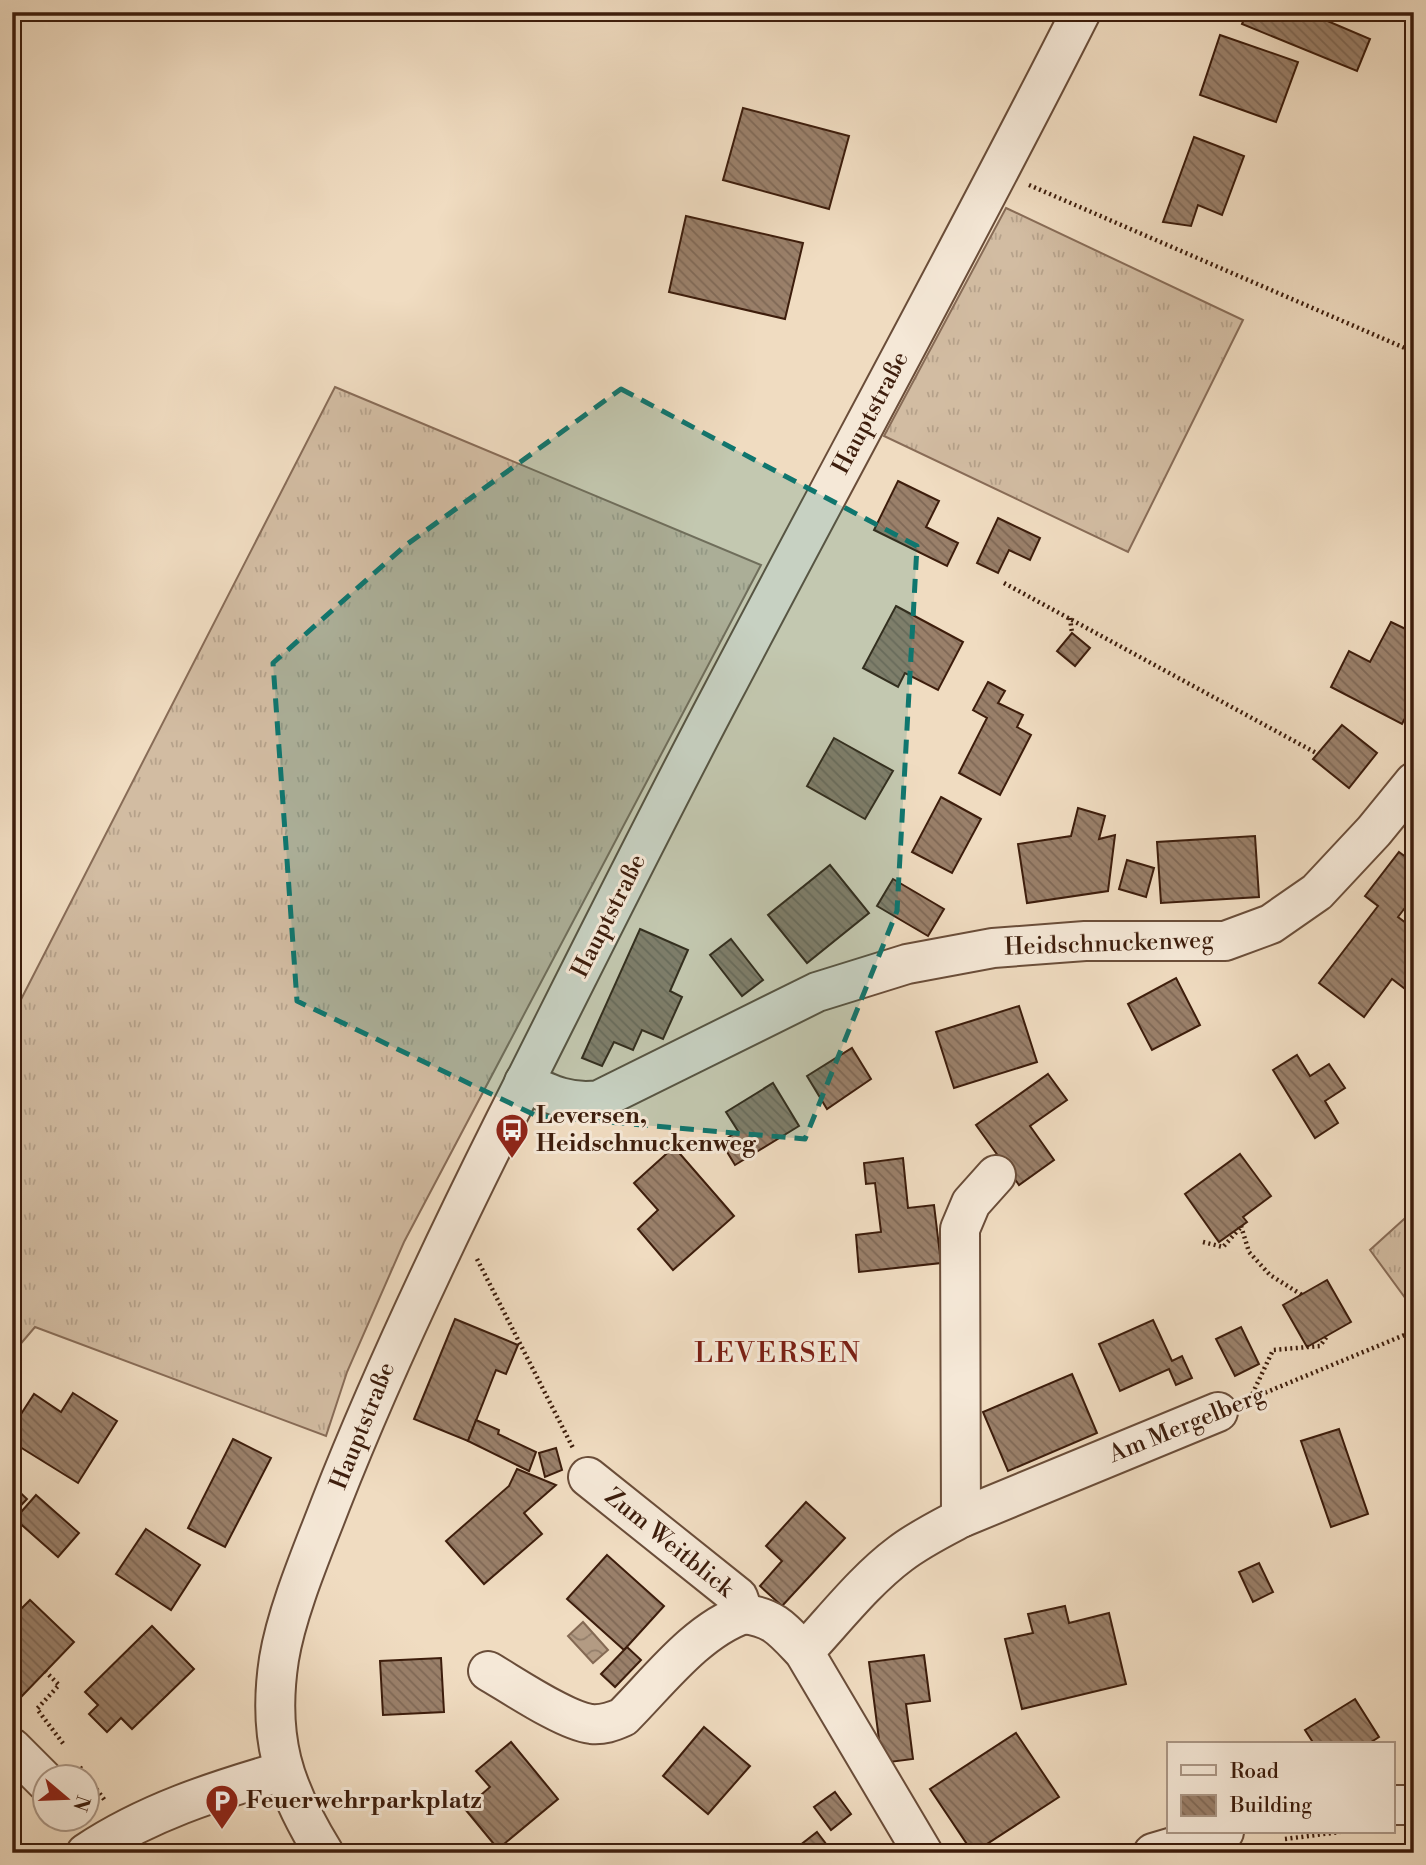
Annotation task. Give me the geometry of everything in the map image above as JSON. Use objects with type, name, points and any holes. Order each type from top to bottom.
[{"type":"street","name":"Hauptstraße","points":[[324,1853],[300,1813],[283,1771],[275,1717],[279,1657],[298,1595],[367,1412],[450,1231],[719,699],[1000,172],[1081,12]]},
{"type":"street","name":"Heidschnuckenweg","points":[[524,1082],[579,1103],[599,1100],[817,992],[907,964],[1006,947],[1085,941],[1225,941],[1271,924],[1317,892],[1374,831],[1414,782]]},
{"type":"street","points":[[961,1518],[960,1229],[971,1203],[996,1175]]},
{"type":"street","name":"Am Mergelberg","points":[[804,1652],[872,1579],[900,1554],[961,1518],[1234,1406]]},
{"type":"street","name":"Zum Weitblick","points":[[588,1477],[738,1597],[744,1615]]},
{"type":"street","name":"Zum Weitblick","points":[[488,1671],[571,1718],[590,1724],[607,1724],[623,1717],[706,1633],[725,1621],[744,1615],[763,1616],[785,1631],[804,1652]]},
{"type":"street","points":[[804,1652],[923,1853]]},
{"type":"street","points":[[12,1748],[45,1764]]},
{"type":"street","points":[[99,1835],[205,1794],[283,1771]]},
{"type":"street","points":[[1394,1805],[1414,1805]]},
{"type":"street","points":[[1153,1853],[1217,1834]]},
{"type":"path","points":[[1000,172],[1414,352]]},
{"type":"path","points":[[1004,583],[1318,754]]},
{"type":"path","points":[[1070,618],[1072,633]]},
{"type":"path","points":[[1203,1242],[1223,1247],[1241,1226],[1249,1252],[1270,1275],[1302,1295]]},
{"type":"path","points":[[450,1231],[471,1248],[588,1477]]},
{"type":"path","name":"Am Mergelberg","points":[[1234,1406],[1414,1331]]},
{"type":"path","points":[[1234,1406],[1273,1350],[1320,1346],[1328,1335]]},
{"type":"path","points":[[46,1671],[59,1685],[37,1709],[68,1751]]},
{"type":"path","points":[[1285,1839],[1324,1834]]},
{"type":"highlighted area","points":[[621,389],[917,546],[897,911],[805,1139],[537,1116],[297,1001],[273,663],[406,545]]},
{"type":"green space","points":[[1006,208],[1243,320],[1128,552],[884,436]]},
{"type":"green space","points":[[335,387],[761,565],[404,1242],[347,1372],[326,1436],[35,1327],[12,1354],[12,1017]]},
{"type":"green space","points":[[1414,1210],[1414,1310],[1370,1250]]},
{"type":"water","points":[[583,1622],[608,1650],[593,1663],[568,1636]]},
{"type":"building","points":[[1247,12],[1329,12],[1325,20],[1370,39],[1357,71],[1242,24]]},
{"type":"building","points":[[1220,35],[1298,62],[1276,122],[1200,95]]},
{"type":"building","points":[[743,108],[849,136],[829,209],[723,180]]},
{"type":"building","points":[[1194,137],[1244,156],[1222,215],[1198,205],[1191,226],[1163,222]]},
{"type":"building","points":[[686,216],[803,243],[785,319],[669,292]]},
{"type":"building","points":[[898,481],[939,501],[926,527],[958,543],[947,566],[874,530]]},
{"type":"building","points":[[998,518],[1040,538],[1030,560],[1009,550],[998,573],[977,563]]},
{"type":"building","points":[[896,606],[963,642],[938,690],[905,673],[898,687],[863,668]]},
{"type":"building","points":[[1391,622],[1414,633],[1414,701],[1402,724],[1331,687],[1349,651],[1370,662]]},
{"type":"building","points":[[1072,633],[1090,648],[1075,666],[1057,651]]},
{"type":"building","points":[[988,682],[1005,691],[998,703],[1023,715],[1017,727],[1031,735],[1000,795],[959,773],[987,718],[973,710]]},
{"type":"building","points":[[1342,725],[1377,753],[1349,788],[1313,759]]},
{"type":"building","points":[[834,738],[893,771],[865,819],[807,786]]},
{"type":"building","points":[[941,797],[981,819],[952,873],[912,852]]},
{"type":"building","points":[[1078,808],[1105,816],[1099,839],[1115,835],[1108,891],[1027,903],[1018,844],[1071,836]]},
{"type":"building","points":[[1255,836],[1259,897],[1161,903],[1157,842]]},
{"type":"building","points":[[1399,852],[1414,863],[1414,896],[1398,917],[1414,929],[1414,993],[1413,995],[1392,979],[1364,1017],[1319,983],[1378,906],[1365,896]]},
{"type":"building","points":[[1127,860],[1154,868],[1146,897],[1119,889]]},
{"type":"building","points":[[830,865],[869,913],[807,963],[768,915]]},
{"type":"building","points":[[893,879],[944,909],[928,936],[877,906]]},
{"type":"building","points":[[640,929],[688,950],[670,991],[682,997],[663,1039],[642,1030],[633,1050],[614,1042],[602,1066],[582,1058]]},
{"type":"building","points":[[731,939],[763,980],[742,996],[710,955]]},
{"type":"building","points":[[1176,978],[1200,1025],[1152,1050],[1128,1004]]},
{"type":"building","points":[[1019,1006],[1037,1062],[954,1088],[936,1032]]},
{"type":"building","points":[[852,1048],[871,1079],[827,1109],[807,1076]]},
{"type":"building","points":[[1297,1055],[1310,1076],[1329,1064],[1345,1088],[1325,1101],[1338,1123],[1315,1138],[1273,1070]]},
{"type":"building","points":[[1048,1074],[1067,1100],[1030,1126],[1054,1160],[1019,1185],[976,1125]]},
{"type":"building","points":[[773,1083],[799,1126],[735,1165],[721,1142],[738,1131],[726,1112]]},
{"type":"building","points":[[674,1147],[734,1216],[673,1270],[638,1229],[658,1210],[634,1183]]},
{"type":"building","points":[[1240,1154],[1271,1196],[1243,1217],[1247,1222],[1219,1242],[1185,1194]]},
{"type":"building","points":[[903,1158],[908,1208],[934,1205],[941,1263],[859,1272],[856,1235],[881,1232],[875,1183],[866,1184],[864,1163]]},
{"type":"building","points":[[1327,1280],[1351,1322],[1307,1347],[1283,1305]]},
{"type":"building","points":[[455,1319],[518,1345],[506,1374],[496,1370],[468,1441],[414,1419]]},
{"type":"building","points":[[1153,1320],[1172,1361],[1182,1356],[1192,1378],[1176,1385],[1169,1369],[1120,1391],[1099,1344]]},
{"type":"building","points":[[1241,1327],[1259,1364],[1235,1376],[1216,1339]]},
{"type":"building","points":[[1072,1374],[1097,1433],[1008,1471],[983,1412]]},
{"type":"building","points":[[73,1393],[117,1421],[78,1483],[12,1442],[12,1428],[34,1394],[61,1412]]},
{"type":"building","points":[[476,1420],[536,1452],[529,1471],[468,1441]]},
{"type":"building","points":[[1339,1429],[1368,1514],[1331,1527],[1301,1441]]},
{"type":"building","points":[[233,1439],[271,1458],[225,1547],[188,1528]]},
{"type":"building","points":[[556,1448],[562,1470],[545,1477],[539,1453]]},
{"type":"building","points":[[517,1469],[556,1485],[524,1513],[542,1534],[484,1584],[446,1541],[509,1486]]},
{"type":"building","points":[[12,1485],[27,1499],[12,1515]]},
{"type":"building","points":[[36,1495],[79,1533],[58,1557],[15,1519]]},
{"type":"building","points":[[806,1502],[845,1538],[782,1606],[760,1586],[782,1561],[766,1546]]},
{"type":"building","points":[[146,1529],[200,1565],[171,1610],[116,1574]]},
{"type":"building","points":[[607,1555],[664,1606],[624,1650],[567,1599]]},
{"type":"building","points":[[1259,1563],[1273,1592],[1253,1602],[1239,1572]]},
{"type":"building","points":[[30,1600],[74,1642],[21,1697],[12,1689],[12,1618]]},
{"type":"building","points":[[1065,1606],[1069,1623],[1109,1613],[1126,1684],[1022,1709],[1005,1639],[1033,1633],[1028,1614]]},
{"type":"building","points":[[152,1626],[194,1669],[132,1729],[121,1718],[107,1732],[89,1714],[98,1705],[85,1692]]},
{"type":"building","points":[[627,1647],[641,1660],[615,1687],[601,1674]]},
{"type":"building","points":[[924,1655],[930,1701],[906,1704],[913,1759],[882,1763],[869,1662]]},
{"type":"building","points":[[441,1658],[444,1712],[383,1715],[380,1661]]},
{"type":"building","points":[[1355,1699],[1379,1737],[1371,1742],[1313,1742],[1305,1730]]},
{"type":"building","points":[[704,1727],[750,1766],[708,1814],[663,1776]]},
{"type":"building","points":[[1016,1733],[1059,1797],[973,1853],[930,1789]]},
{"type":"building","points":[[511,1742],[558,1799],[498,1849],[465,1809],[490,1787],[476,1771]]},
{"type":"building","points":[[835,1792],[851,1814],[831,1830],[814,1807]]},
{"type":"building","points":[[817,1832],[833,1853],[790,1853]]},
{"type":"place","name":"Leversen, Heidschnuckenweg","points":[[512,1160]]},
{"type":"place","name":"Feuerwehrparkplatz","points":[[222,1831]]},
{"type":"district","name":"LEVERSEN","points":[[778,1353]]}]
